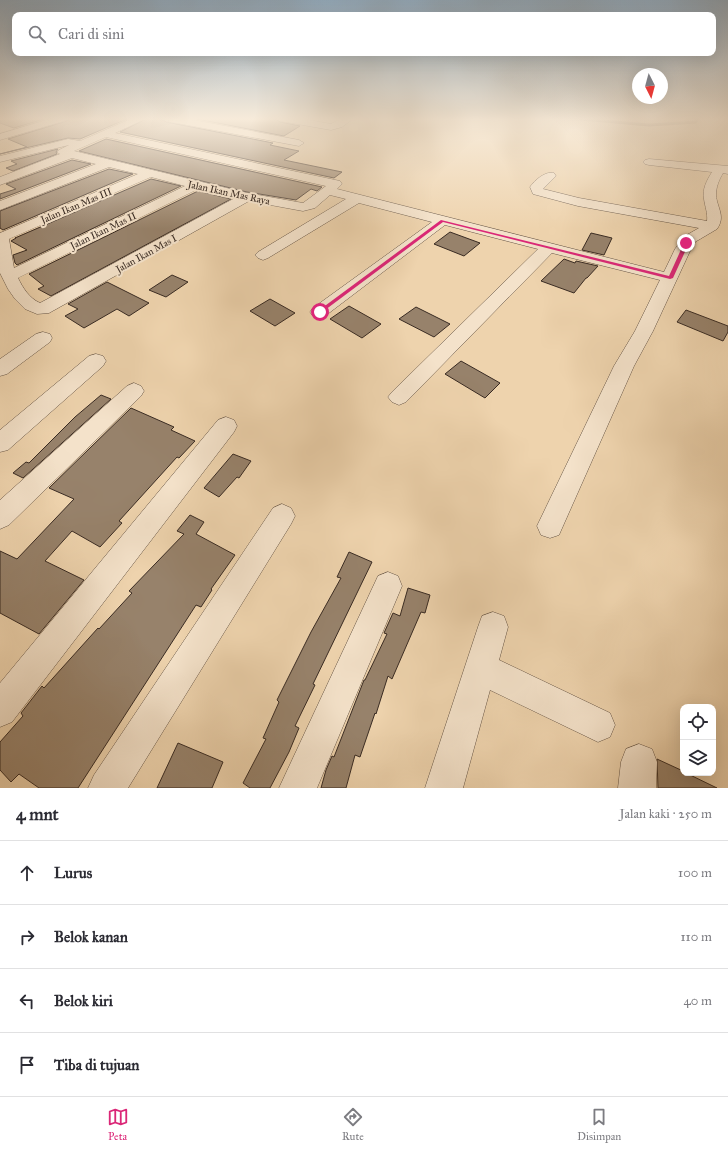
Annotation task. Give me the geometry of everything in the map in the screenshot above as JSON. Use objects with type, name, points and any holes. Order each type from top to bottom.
[{"type":"street","points":[[0,159],[17,155]]},
{"type":"street","points":[[0,181],[63,155]]},
{"type":"street","name":"Jalan Ikan Mas Raya","points":[[74,155],[247,197],[303,207],[310,205],[328,191]]},
{"type":"street","points":[[204,155],[336,184],[328,191]]},
{"type":"street","points":[[197,164],[210,156]]},
{"type":"street","points":[[550,526],[624,366],[644,331],[686,243],[714,224],[714,211],[710,196],[710,188],[723,169],[649,162]]},
{"type":"street","points":[[0,206],[108,163]]},
{"type":"street","points":[[170,178],[183,171]]},
{"type":"street","name":"Jalan Ikan Mas III","points":[[1,237],[150,173]]},
{"type":"street","points":[[550,176],[536,187],[537,190],[578,202],[712,226]]},
{"type":"street","name":"Jalan Ikan Mas II","points":[[5,273],[196,185]]},
{"type":"street","points":[[328,191],[670,278]]},
{"type":"street","name":"Jalan Ikan Mas I","points":[[5,273],[29,305],[39,309],[44,309],[247,197]]},
{"type":"street","points":[[263,255],[356,199]]},
{"type":"street","points":[[320,312],[442,221]]},
{"type":"street","points":[[1,237],[5,273]]},
{"type":"street","points":[[398,397],[548,248]]},
{"type":"street","points":[[0,369],[43,338]]},
{"type":"street","points":[[0,443],[96,362]]},
{"type":"street","points":[[0,517],[134,391]]},
{"type":"street","points":[[0,710],[226,426]]},
{"type":"street","points":[[107,788],[282,516]]},
{"type":"street","points":[[298,788],[388,586]]},
{"type":"street","points":[[444,788],[493,627]]},
{"type":"street","points":[[481,668],[598,725]]},
{"type":"building","points":[[35,155],[55,155],[13,171],[6,168],[17,164],[11,161]]},
{"type":"building","points":[[94,155],[177,155],[322,187],[317,191],[311,189],[296,200],[247,192]]},
{"type":"building","points":[[226,155],[293,155],[284,160],[342,172],[334,178]]},
{"type":"building","points":[[72,160],[91,164],[0,199],[0,194],[16,189],[6,184]]},
{"type":"building","points":[[109,169],[133,174],[3,230],[0,228],[0,211]]},
{"type":"building","points":[[151,179],[181,186],[17,265],[15,263],[13,255],[27,250],[11,241],[15,238]]},
{"type":"building","points":[[198,191],[231,199],[51,296],[38,289],[44,286],[29,274]]},
{"type":"building","points":[[450,232],[480,243],[464,256],[434,244]]},
{"type":"building","points":[[591,233],[612,238],[604,255],[582,250]]},
{"type":"building","points":[[564,259],[575,263],[576,261],[598,266],[574,293],[541,281]]},
{"type":"building","points":[[172,275],[188,282],[166,297],[149,290]]},
{"type":"building","points":[[107,282],[149,303],[129,316],[117,309],[84,328],[65,316],[78,309],[68,304]]},
{"type":"building","points":[[270,299],[295,313],[275,326],[250,311]]},
{"type":"building","points":[[349,306],[381,324],[362,338],[330,319]]},
{"type":"building","points":[[416,307],[450,324],[434,337],[399,319]]},
{"type":"building","points":[[686,310],[728,326],[728,332],[723,341],[677,322]]},
{"type":"building","points":[[461,361],[500,383],[485,398],[445,374]]},
{"type":"building","points":[[101,395],[111,399],[23,478],[13,473],[26,462],[29,463],[75,417]]},
{"type":"building","points":[[131,408],[174,427],[171,430],[195,441],[179,458],[177,457],[119,521],[122,523],[100,547],[72,531],[45,561],[84,580],[39,634],[0,613],[0,551],[17,559],[74,499],[49,488]]},
{"type":"building","points":[[233,454],[251,461],[239,478],[237,477],[219,497],[204,488]]},
{"type":"building","points":[[190,515],[204,522],[196,534],[235,555],[211,589],[212,590],[201,607],[196,605],[78,788],[39,788],[19,774],[11,782],[0,770],[0,742],[23,716],[21,713],[42,686],[44,688],[132,593],[129,591],[184,534],[177,531]]},
{"type":"building","points":[[349,552],[372,562],[313,684],[315,685],[295,726],[299,728],[289,752],[270,788],[250,788],[243,783],[266,739],[263,738],[279,702],[277,700],[311,632],[341,578],[337,577]]},
{"type":"building","points":[[408,588],[430,595],[425,613],[421,612],[392,679],[388,676],[360,757],[355,755],[346,788],[321,788],[326,770],[332,756],[334,757],[364,680],[387,634],[384,633],[393,613],[400,616]]},
{"type":"building","points":[[178,743],[223,762],[212,788],[157,788]]},
{"type":"building","points":[[657,759],[680,770],[680,776],[692,776],[717,788],[658,788]]},
{"type":"route","points":[[320,312],[442,221],[670,278],[686,243]]}]
